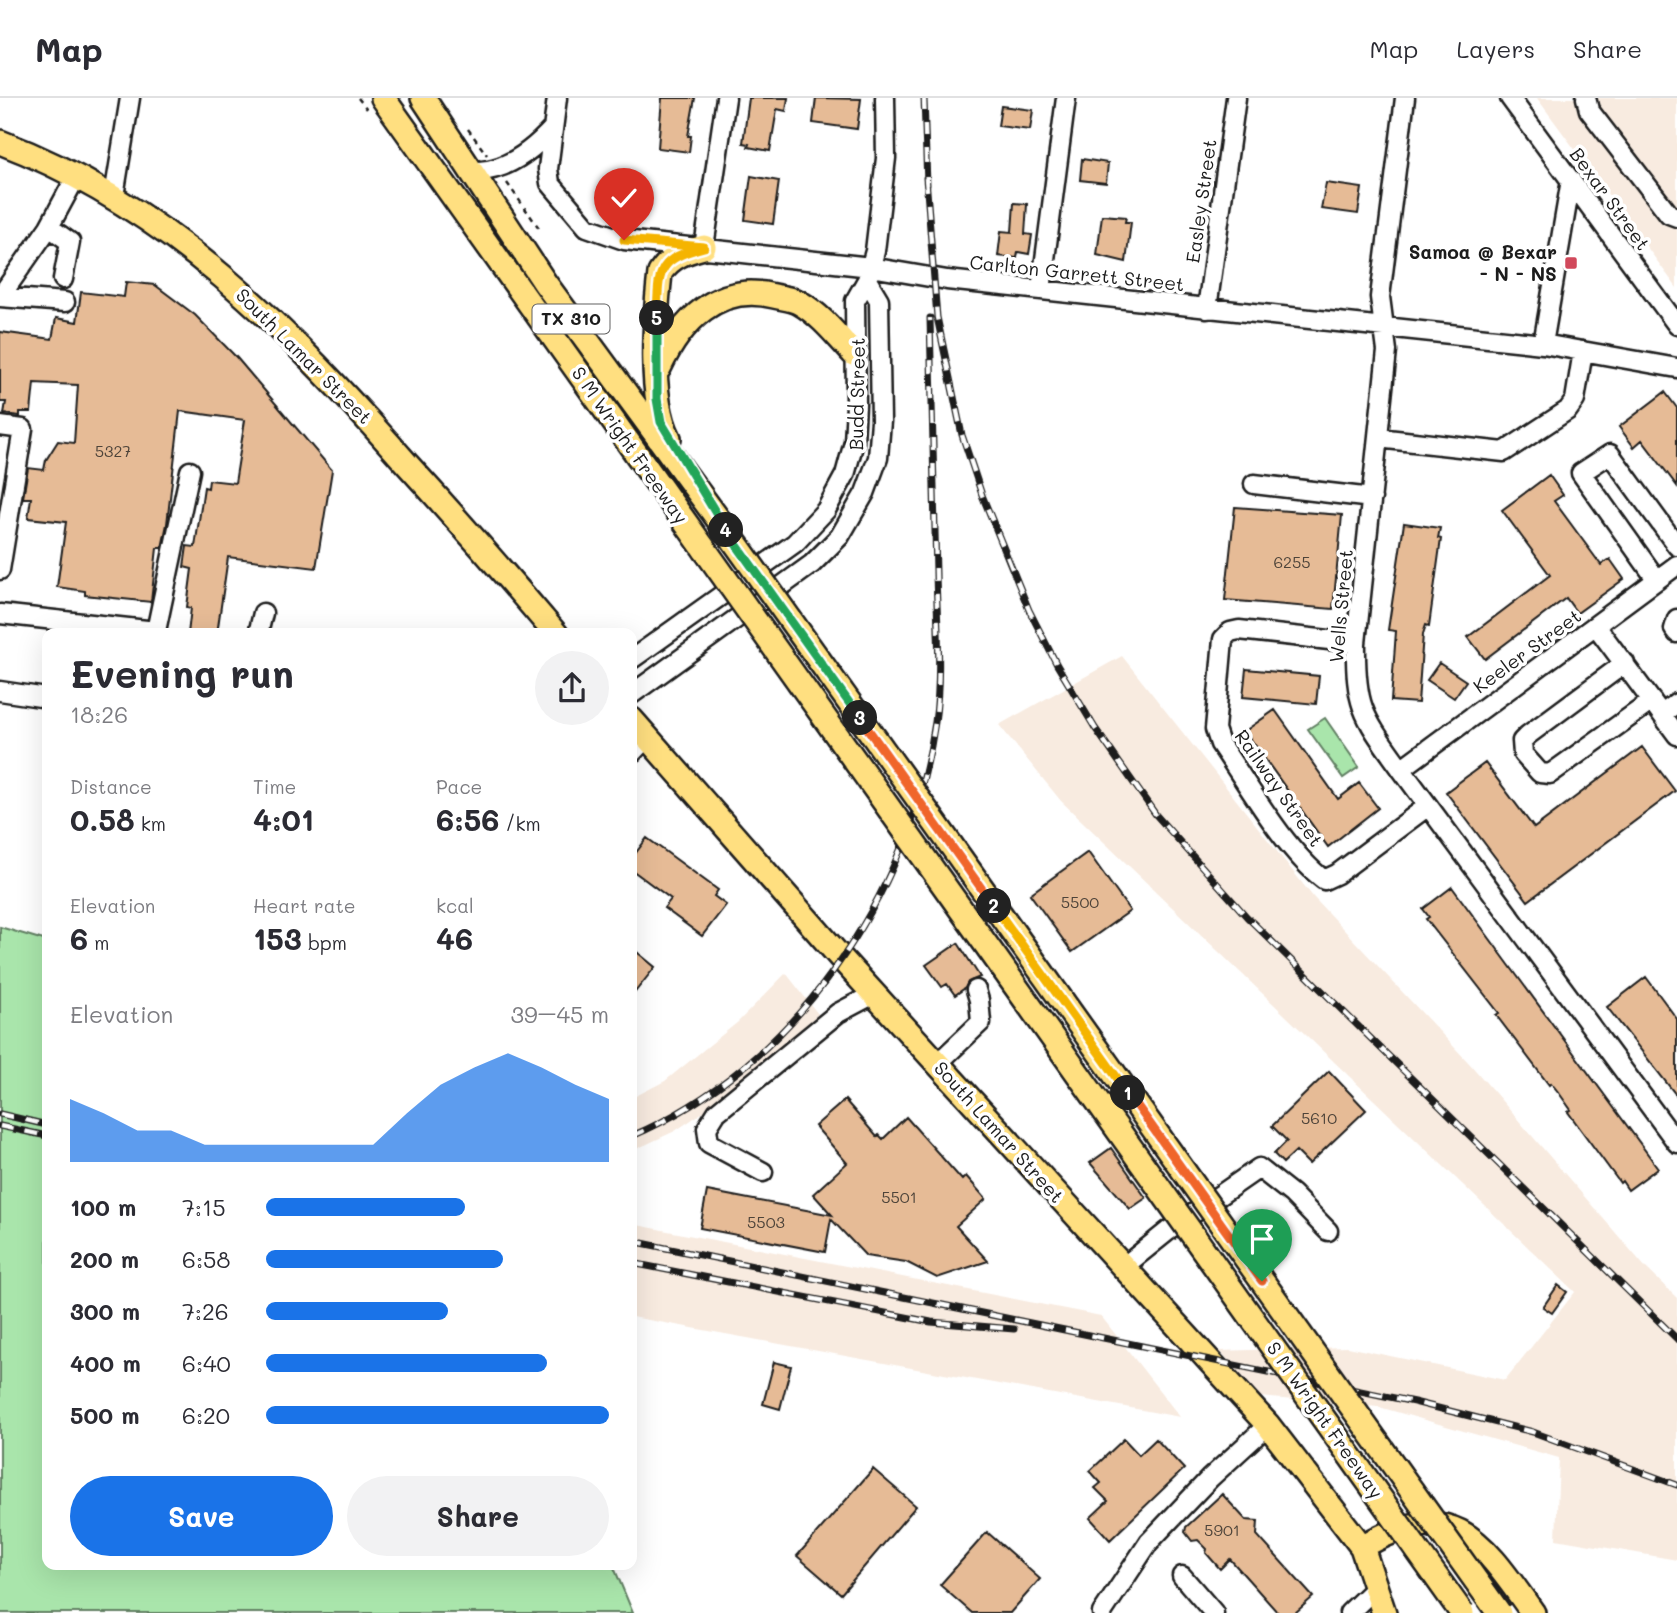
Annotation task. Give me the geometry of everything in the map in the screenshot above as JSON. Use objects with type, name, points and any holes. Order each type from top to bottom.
[{"type":"main road","name":"S M Wright Freeway","points":[[383,98],[1462,1613]]},
{"type":"main road","name":"S M Wright Freeway","points":[[423,98],[545,283],[729,534],[1499,1613]]},
{"type":"main road","name":"South Lamar Street","points":[[0,142],[76,175],[114,196],[210,264],[265,312],[349,398],[551,628]]},
{"type":"main road","points":[[704,247],[682,253],[668,261],[660,273],[656,374],[661,422],[729,534]]},
{"type":"main road","points":[[656,374],[670,345],[692,316],[718,300],[756,292],[799,302],[831,329],[854,354]]},
{"type":"main road","name":"South Lamar Street","points":[[637,737],[1268,1425],[1363,1547]]},
{"type":"main road","points":[[1384,1613],[1363,1547],[1396,1529],[1416,1524],[1452,1528],[1485,1549],[1533,1613]]},
{"type":"street","points":[[114,196],[130,98]]},
{"type":"street","name":"Carlton Garrett Street","points":[[557,98],[552,128],[553,145],[548,177],[550,183],[587,227],[624,240],[704,247],[869,274],[1543,344],[1677,368]]},
{"type":"street","points":[[704,247],[726,98]]},
{"type":"street","name":"Budd Street","points":[[637,655],[795,543],[826,510],[845,475],[854,442],[855,301],[869,274],[875,251],[886,158],[885,98]]},
{"type":"street","points":[[1041,290],[1066,98]]},
{"type":"street","name":"Easley Street","points":[[1208,309],[1236,98]]},
{"type":"street","name":"Wells Street","points":[[1405,98],[1380,297],[1387,351],[1356,643],[1359,699],[1366,720],[1401,769],[1677,1143]]},
{"type":"street","name":"Bexar Street","points":[[1510,98],[1677,325]]},
{"type":"street","points":[[1586,98],[1585,103],[1589,110],[1669,214],[1677,217]]},
{"type":"street","points":[[470,171],[486,173],[498,170],[542,140],[552,128]]},
{"type":"street","points":[[0,297],[49,227],[76,175]]},
{"type":"street","points":[[1543,344],[1571,180]]},
{"type":"street","points":[[49,227],[70,242],[63,279]]},
{"type":"street","name":"Budd Street","points":[[637,690],[812,564],[840,536],[865,493],[878,458],[881,421],[879,300],[869,274]]},
{"type":"street","points":[[0,297],[65,302]]},
{"type":"street","points":[[1378,438],[1504,452],[1568,410],[1575,400],[1583,351]]},
{"type":"street","points":[[0,426],[23,429],[0,570]]},
{"type":"street","points":[[1657,580],[1581,473],[1610,454],[1677,546]]},
{"type":"street","points":[[157,628],[190,471]]},
{"type":"street","points":[[1255,484],[1372,498]]},
{"type":"street","name":"Keeler Street","points":[[1401,769],[1677,565]]},
{"type":"street","points":[[259,628],[263,613]]},
{"type":"street","points":[[0,614],[121,628]]},
{"type":"street","points":[[1677,619],[1674,629],[1677,633]]},
{"type":"street","points":[[1597,626],[1677,735]]},
{"type":"street","name":"Railway Street","points":[[1356,643],[1239,630],[1230,632],[1223,639],[1215,729],[1220,744],[1293,848],[1310,869],[1324,880],[1337,874],[1428,806]]},
{"type":"street","points":[[1625,663],[1522,741],[1521,747],[1528,760],[1540,773],[1558,771],[1657,708],[1677,704]]},
{"type":"street","points":[[0,691],[42,697]]},
{"type":"street","points":[[937,1064],[981,1022],[976,990]]},
{"type":"street","points":[[763,1172],[709,1143],[707,1128],[717,1112],[838,1013],[874,994]]},
{"type":"street","points":[[1122,1268],[1168,1231],[1259,1168],[1292,1194],[1328,1231]]},
{"type":"street","points":[[1102,1613],[1149,1542],[1210,1478],[1268,1425]]},
{"type":"street","points":[[1182,1576],[1214,1613]]},
{"type":"street","points":[[1349,1613],[1375,1588]]},
{"type":"path","points":[[461,120],[493,164]]},
{"type":"path","points":[[502,177],[539,228]]},
{"type":"shaded area","points":[[1537,98],[1677,98],[1677,288]]},
{"type":"shaded area","points":[[1122,656],[1314,898],[1470,1064],[1646,1268],[1677,1298],[1677,1560],[1556,1539],[1559,1458],[1379,1407],[1260,1397],[1220,1351],[1347,1347],[1505,1380],[1575,1292],[1061,801],[999,725]]},
{"type":"shaded area","points":[[786,973],[818,1014],[748,1082],[675,1131],[637,1149],[637,1095],[665,1081],[738,1022]]},
{"type":"shaded area","points":[[637,1225],[1101,1316],[1180,1417],[637,1318]]},
{"type":"green space","points":[[1325,718],[1359,767],[1343,778],[1308,729]]},
{"type":"green space","points":[[0,927],[42,940],[42,1570],[615,1570],[633,1613],[0,1613]]},
{"type":"building","points":[[662,98],[695,98],[688,136],[691,136],[689,152],[658,148]]},
{"type":"building","points":[[749,98],[788,98],[786,111],[777,109],[770,151],[748,147],[749,144],[743,143]]},
{"type":"building","points":[[816,98],[861,99],[857,129],[813,123]]},
{"type":"building","points":[[1001,106],[1033,110],[1030,130],[998,126]]},
{"type":"building","points":[[1082,159],[1108,163],[1106,183],[1080,180]]},
{"type":"building","points":[[751,176],[779,181],[773,224],[745,220]]},
{"type":"building","points":[[1326,183],[1362,188],[1358,214],[1321,209]]},
{"type":"building","points":[[1014,203],[1027,204],[1025,234],[1032,235],[1029,254],[1018,252],[1017,258],[998,256],[1001,231],[1012,232]]},
{"type":"building","points":[[1102,215],[1126,217],[1125,222],[1131,222],[1126,262],[1097,255]]},
{"type":"building","points":[[126,282],[155,285],[195,315],[237,358],[332,470],[316,568],[228,557],[218,628],[189,628],[191,608],[187,607],[192,569],[184,567],[187,546],[195,547],[204,487],[208,488],[209,480],[235,483],[245,420],[180,411],[167,524],[162,548],[157,548],[151,602],[85,595],[85,591],[57,587],[66,522],[28,518],[31,498],[23,498],[28,468],[44,470],[46,460],[58,441],[74,443],[78,385],[34,383],[31,412],[20,412],[20,416],[4,414],[6,402],[0,402],[0,332],[52,339],[56,318],[77,322],[81,292],[124,297]]},
{"type":"building","points":[[1665,392],[1677,408],[1677,486],[1642,440],[1634,447],[1619,427]]},
{"type":"building","points":[[1549,475],[1563,495],[1554,501],[1601,565],[1610,559],[1624,579],[1577,613],[1566,598],[1485,659],[1468,637],[1550,575],[1502,510]]},
{"type":"building","points":[[1235,507],[1342,515],[1333,609],[1225,600]]},
{"type":"building","points":[[1404,523],[1440,528],[1438,538],[1441,539],[1429,626],[1426,625],[1423,634],[1418,703],[1391,701],[1396,631],[1388,630]]},
{"type":"building","points":[[1439,663],[1466,681],[1454,698],[1427,680]]},
{"type":"building","points":[[1246,669],[1319,676],[1316,704],[1243,697]]},
{"type":"building","points":[[1275,710],[1338,799],[1359,783],[1378,808],[1328,847],[1245,731]]},
{"type":"building","points":[[1642,747],[1675,791],[1528,901],[1446,792],[1485,763],[1534,828]]},
{"type":"building","points":[[647,838],[718,890],[714,896],[726,905],[702,936],[664,908],[671,899],[637,874],[637,851]]},
{"type":"building","points":[[1088,852],[1130,911],[1072,952],[1030,894]]},
{"type":"building","points":[[1452,887],[1658,1168],[1628,1190],[1568,1112],[1571,1110],[1559,1093],[1551,1083],[1549,1085],[1496,1015],[1499,1013],[1426,919],[1429,917],[1423,909]]},
{"type":"building","points":[[958,943],[980,977],[968,982],[965,988],[955,995],[947,984],[942,987],[926,965]]},
{"type":"building","points":[[637,952],[655,967],[637,990]]},
{"type":"building","points":[[1646,977],[1677,1019],[1677,1096],[1607,1007]]},
{"type":"building","points":[[1329,1071],[1366,1110],[1309,1164],[1296,1151],[1283,1163],[1274,1154],[1287,1141],[1272,1126]]},
{"type":"building","points":[[845,1100],[877,1137],[879,1135],[883,1139],[906,1117],[962,1180],[966,1176],[986,1199],[956,1226],[988,1261],[937,1278],[906,1262],[866,1256],[831,1219],[825,1252],[700,1228],[707,1191],[832,1215],[813,1194],[847,1163],[815,1126]]},
{"type":"building","points":[[1111,1148],[1146,1198],[1130,1209],[1090,1163]]},
{"type":"building","points":[[1558,1285],[1567,1292],[1552,1313],[1543,1307]]},
{"type":"building","points":[[774,1362],[791,1366],[780,1409],[763,1404]]},
{"type":"building","points":[[1124,1439],[1139,1455],[1156,1439],[1184,1469],[1110,1540],[1090,1518],[1108,1501],[1095,1488],[1101,1483],[1090,1471]]},
{"type":"building","points":[[873,1469],[916,1506],[841,1594],[797,1556]]},
{"type":"building","points":[[1222,1494],[1246,1520],[1258,1521],[1257,1535],[1313,1597],[1295,1613],[1278,1613],[1230,1559],[1220,1569],[1206,1553],[1207,1549],[1198,1540],[1192,1541],[1185,1532],[1186,1527]]},
{"type":"building","points":[[987,1532],[1040,1579],[1010,1613],[972,1613],[940,1585]]},
{"type":"railway","points":[[924,98],[927,185]]},
{"type":"railway","points":[[926,178],[937,317],[962,435],[982,495],[1029,610],[1057,665],[1095,728],[1156,815],[1247,917],[1677,1339]]},
{"type":"railway","points":[[637,1133],[691,1105],[745,1066],[793,1020],[835,968],[871,911],[900,850],[921,787],[935,722],[938,685],[930,318]]},
{"type":"railway","points":[[0,1114],[42,1124]]},
{"type":"railway","points":[[0,1126],[42,1135]]},
{"type":"railway","points":[[637,1242],[1414,1402],[1533,1432],[1677,1485]]},
{"type":"railway","points":[[637,1264],[931,1322],[1014,1329]]},
{"type":"place","name":"Samoa @ Bexar - N - NS","points":[[1571,263]]},
{"type":"route","points":[[624,240],[704,247],[682,253],[668,261],[660,273],[657,399],[661,422],[668,437],[729,534],[1262,1281]]}]
